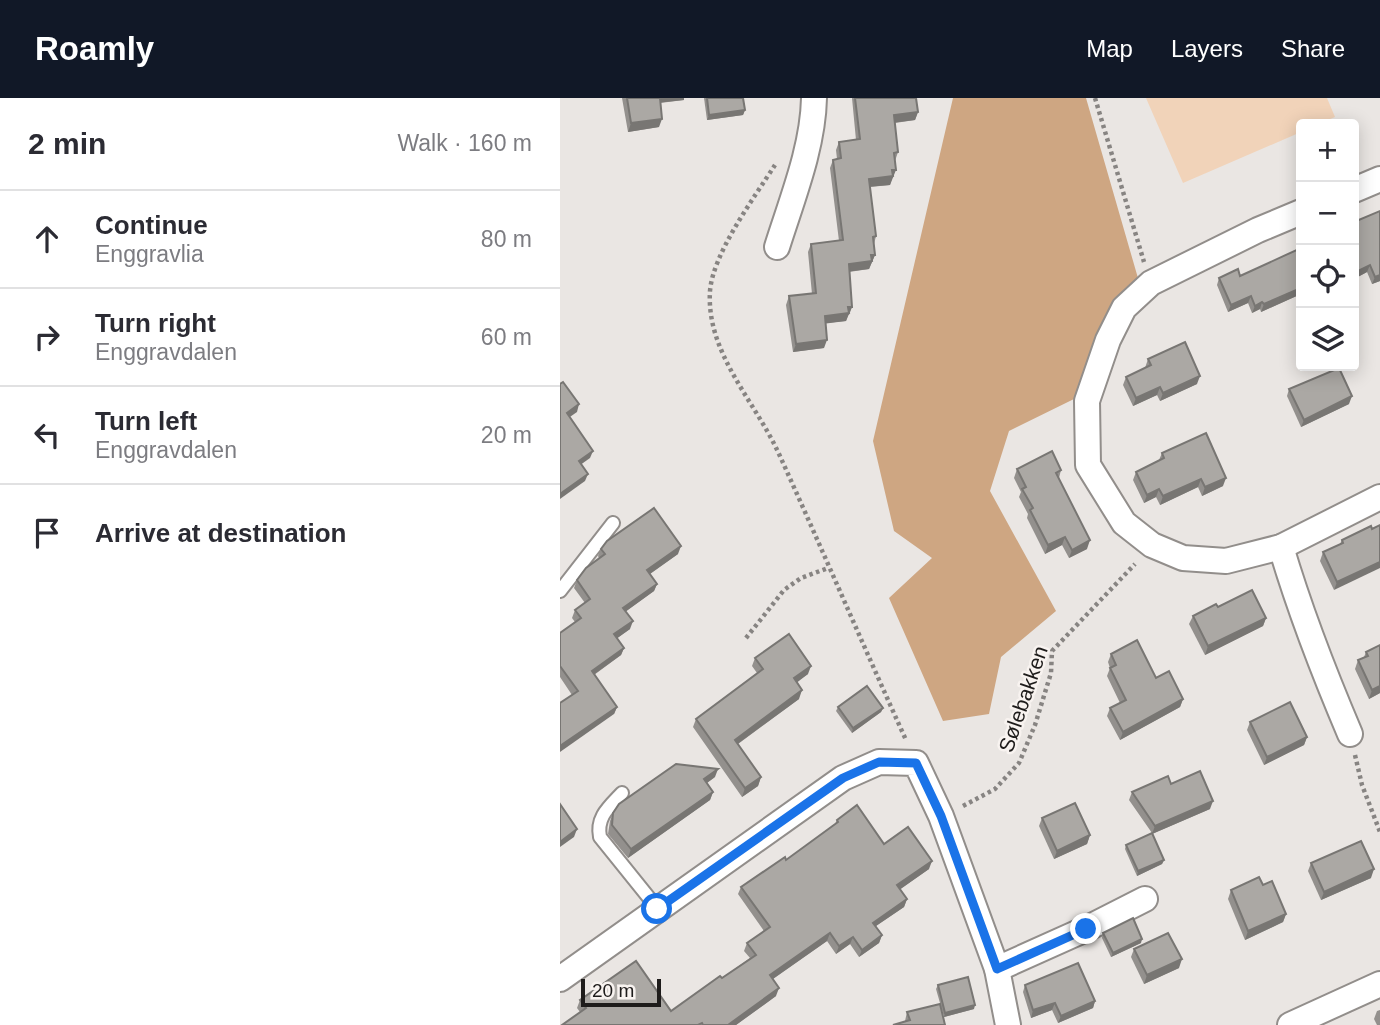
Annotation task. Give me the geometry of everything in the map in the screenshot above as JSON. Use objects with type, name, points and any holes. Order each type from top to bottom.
[{"type":"street","points":[[777,247],[801,169],[812,124],[814,98]]},
{"type":"street","points":[[1359,188],[1380,178]]},
{"type":"street","points":[[1296,214],[1151,283],[1124,308],[1108,340],[1087,401],[1088,465],[1124,523],[1152,545],[1183,558],[1226,561],[1281,547],[1380,497]]},
{"type":"street","points":[[1281,547],[1324,674],[1350,734]]},
{"type":"street","points":[[560,979],[843,778],[879,762],[916,763],[941,816],[997,969],[1008,1025]]},
{"type":"street","points":[[997,969],[1145,899]]},
{"type":"street","points":[[1290,1025],[1380,984]]},
{"type":"lane","points":[[560,592],[613,523]]},
{"type":"lane","points":[[622,793],[604,813],[598,828],[600,837],[657,909]]},
{"type":"path","points":[[1096,98],[1151,283]]},
{"type":"path","points":[[776,162],[723,250],[710,288],[710,316],[728,365],[778,451],[916,763]]},
{"type":"path","name":"Sølebakken","points":[[941,816],[995,789],[1019,763],[1035,726],[1051,673],[1052,651],[1152,545]]},
{"type":"path","points":[[746,638],[784,590],[801,578],[828,568]]},
{"type":"path","points":[[1350,734],[1362,785],[1380,832]]},
{"type":"shaded area","points":[[953,98],[1086,98],[1142,292],[1097,336],[1074,399],[1009,431],[990,491],[1056,611],[1001,657],[989,714],[943,721],[889,598],[932,558],[894,531],[873,441]]},
{"type":"shaded area","points":[[1146,98],[1327,98],[1335,117],[1296,119],[1296,134],[1183,183]]},
{"type":"building","points":[[627,98],[660,98],[662,119],[631,123]]},
{"type":"building","points":[[707,98],[743,98],[745,110],[709,115]]},
{"type":"building","points":[[855,98],[916,98],[918,112],[894,115],[898,152],[894,153],[896,170],[892,170],[893,176],[869,179],[876,236],[873,237],[875,255],[871,255],[872,261],[849,264],[852,307],[848,307],[849,313],[825,316],[827,340],[796,344],[789,296],[816,293],[811,244],[843,240],[833,160],[841,158],[839,142],[860,139]]},
{"type":"building","points":[[1380,211],[1380,275],[1375,277],[1370,265],[1359,270],[1359,220]]},
{"type":"building","points":[[1296,250],[1296,290],[1264,304],[1262,302],[1255,306],[1251,296],[1231,305],[1219,278],[1238,269],[1240,276]]},
{"type":"building","points":[[1185,342],[1200,376],[1163,393],[1160,387],[1136,398],[1126,377],[1151,365],[1148,359]]},
{"type":"building","points":[[1332,371],[1340,371],[1352,396],[1304,420],[1289,389]]},
{"type":"building","points":[[563,382],[579,404],[567,413],[593,451],[579,461],[588,474],[560,494],[560,384]]},
{"type":"building","points":[[1206,433],[1226,478],[1205,487],[1201,479],[1163,496],[1159,489],[1147,495],[1136,472],[1164,458],[1162,453]]},
{"type":"building","points":[[1052,451],[1061,470],[1056,473],[1090,540],[1072,550],[1065,537],[1048,545],[1030,510],[1033,508],[1022,489],[1026,487],[1017,469]]},
{"type":"building","points":[[654,508],[681,546],[647,570],[657,584],[623,608],[633,621],[614,634],[624,648],[592,671],[617,707],[560,746],[560,703],[578,691],[560,666],[560,633],[581,618],[575,610],[590,599],[577,580],[586,568],[605,554],[601,549],[607,541]]},
{"type":"building","points":[[1380,525],[1380,562],[1337,582],[1323,552],[1371,526],[1372,529]]},
{"type":"building","points":[[1252,590],[1266,618],[1208,646],[1193,616]]},
{"type":"building","points":[[789,634],[811,666],[794,678],[802,690],[735,740],[761,777],[745,788],[696,719],[763,669],[755,658]]},
{"type":"building","points":[[1137,640],[1156,678],[1169,671],[1183,699],[1123,732],[1110,708],[1126,700],[1110,668],[1116,665],[1111,654]]},
{"type":"building","points":[[1380,645],[1380,686],[1372,690],[1358,660],[1368,656],[1366,652]]},
{"type":"building","points":[[867,686],[883,708],[853,728],[838,707]]},
{"type":"building","points":[[1290,702],[1307,737],[1267,757],[1250,722]]},
{"type":"building","points":[[676,764],[718,769],[704,779],[713,792],[631,849],[612,825],[613,813],[619,804]]},
{"type":"building","points":[[1200,771],[1213,801],[1155,826],[1132,792],[1168,776],[1171,784]]},
{"type":"building","points":[[1075,803],[1090,835],[1057,851],[1042,818]]},
{"type":"building","points":[[560,804],[577,829],[560,842]]},
{"type":"building","points":[[857,805],[884,844],[908,827],[932,861],[897,885],[907,899],[873,923],[882,935],[862,950],[853,937],[839,946],[830,933],[770,975],[779,988],[728,1025],[562,1025],[586,1008],[580,1000],[636,961],[671,1011],[720,976],[722,978],[756,955],[747,943],[770,927],[741,887],[785,857],[786,860]]},
{"type":"building","points":[[1152,833],[1164,860],[1138,871],[1126,845]]},
{"type":"building","points":[[1361,841],[1374,869],[1324,892],[1311,863]]},
{"type":"building","points":[[1259,877],[1263,885],[1272,881],[1286,914],[1248,931],[1231,890]]},
{"type":"building","points":[[1133,918],[1142,939],[1113,953],[1103,933]]},
{"type":"building","points":[[1168,933],[1182,959],[1147,975],[1134,949]]},
{"type":"building","points":[[1078,963],[1095,1001],[1061,1016],[1055,1003],[1033,1010],[1025,985]]},
{"type":"building","points":[[968,977],[975,1005],[945,1013],[938,985]]},
{"type":"building","points":[[940,1004],[945,1025],[893,1025],[910,1020],[907,1012]]},
{"type":"route","points":[[657,909],[843,778],[879,762],[916,763],[941,816],[997,969],[1086,929]]}]
